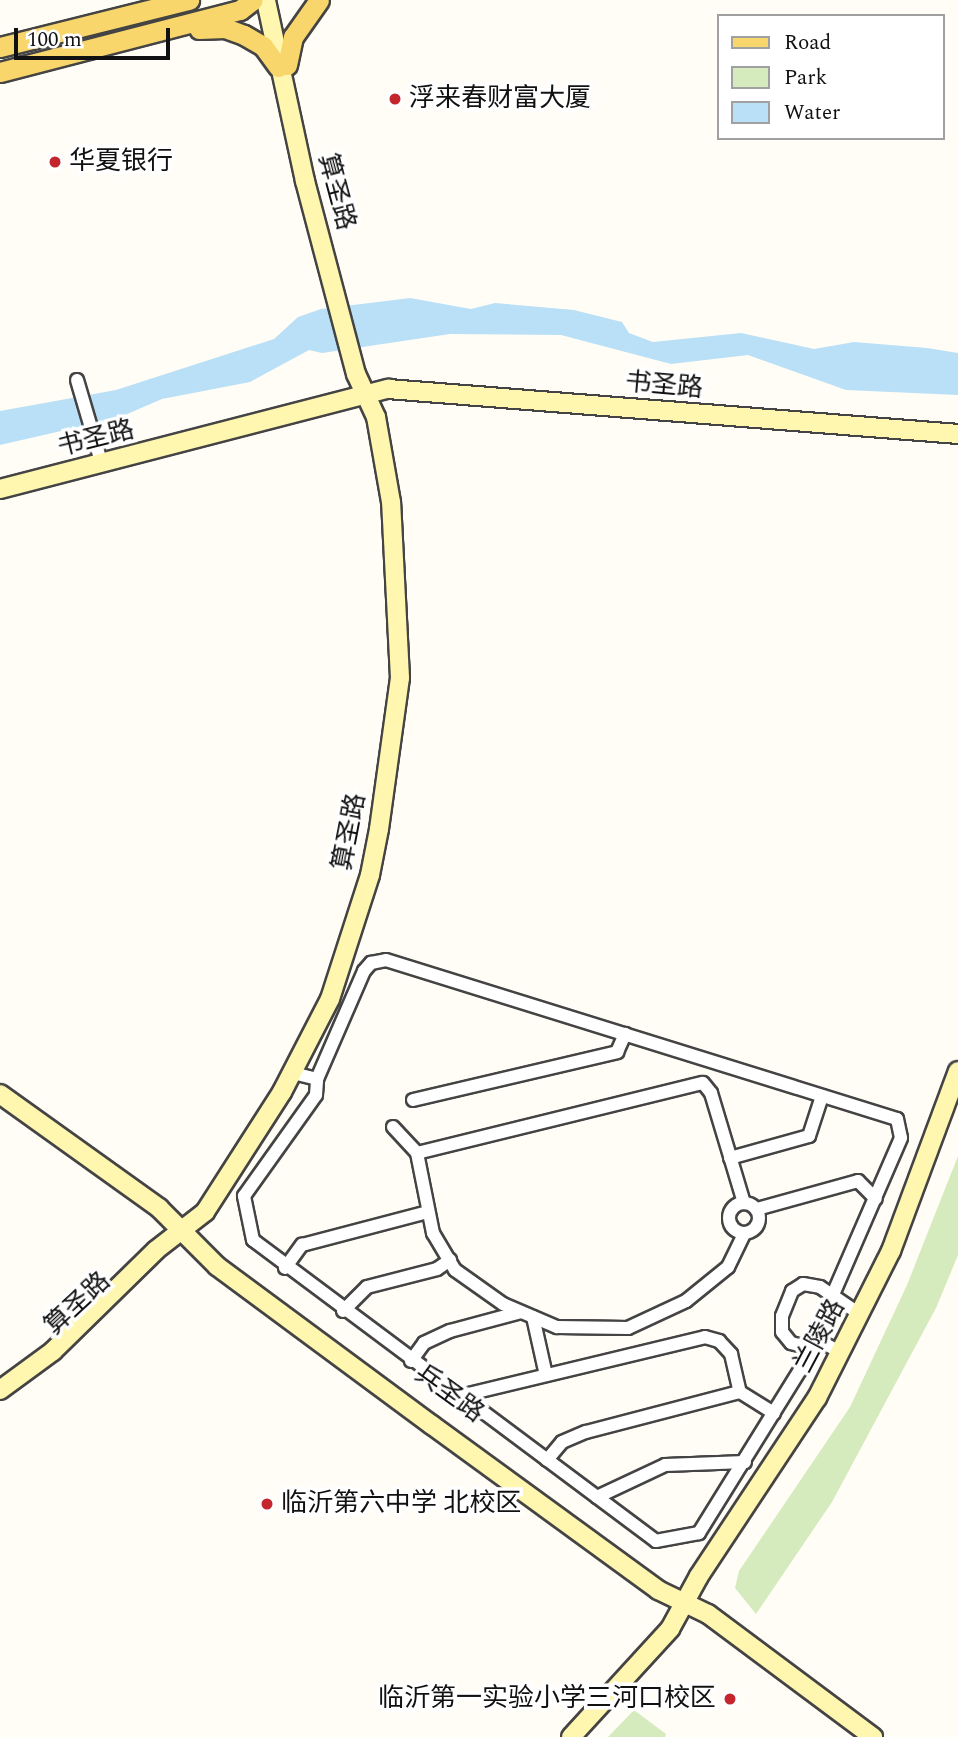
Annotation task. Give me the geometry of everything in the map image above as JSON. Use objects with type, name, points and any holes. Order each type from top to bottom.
[{"type":"main road","points":[[136,13],[156,0]]},
{"type":"main road","points":[[0,47],[189,0]]},
{"type":"main road","points":[[0,72],[240,10],[253,0]]},
{"type":"main road","name":"算圣路","points":[[0,1390],[52,1351],[180,1231],[205,1212],[293,1073],[330,999],[370,875],[392,751],[400,678],[397,552],[376,418],[367,394],[267,0]]},
{"type":"main road","points":[[149,34],[225,28],[263,46],[283,66],[293,37],[319,0]]},
{"type":"main road","name":"书圣路","points":[[0,489],[388,389],[958,434]]},
{"type":"main road","name":"书圣路","points":[[0,481],[100,458],[346,393],[958,441]]},
{"type":"main road","name":"算圣路","points":[[0,1402],[59,1358],[138,1283],[180,1231],[234,1152],[300,1038],[321,996],[361,872],[390,677],[387,552],[365,420],[367,394]]},
{"type":"main road","name":"兰陵路","points":[[571,1737],[670,1629],[684,1603],[786,1450],[861,1315],[911,1199],[958,1070]]},
{"type":"main road","name":"兰陵路","points":[[557,1737],[718,1569],[841,1377],[905,1242],[938,1158],[958,1087]]},
{"type":"main road","name":"兵圣路","points":[[0,1094],[159,1208],[180,1231]]},
{"type":"main road","name":"兵圣路","points":[[0,1105],[180,1231],[206,1245],[665,1580],[684,1603],[858,1737]]},
{"type":"main road","name":"兵圣路","points":[[684,1603],[708,1614],[873,1737]]},
{"type":"street","points":[[78,383],[100,458]]},
{"type":"street","points":[[386,960],[897,1119],[901,1138],[814,1338],[774,1413],[699,1533],[656,1541],[285,1268],[253,1240],[244,1196],[316,1095],[317,1079],[364,971],[371,963],[386,960]]},
{"type":"street","points":[[413,1100],[617,1052],[625,1034]]},
{"type":"street","points":[[293,1073],[317,1079]]},
{"type":"street","points":[[417,1153],[703,1083],[711,1093],[744,1203]]},
{"type":"street","points":[[730,1158],[809,1136],[822,1096]]},
{"type":"street","points":[[393,1127],[417,1153],[433,1233],[455,1270],[527,1315],[557,1327],[628,1328],[686,1301],[728,1267],[744,1234],[758,1225],[757,1209]]},
{"type":"street","points":[[744,1234],[732,1228],[729,1217],[734,1207],[744,1203],[757,1209],[858,1181],[876,1199]]},
{"type":"street","points":[[285,1268],[302,1245],[428,1212]]},
{"type":"street","points":[[343,1311],[367,1287],[436,1269],[450,1260]]},
{"type":"street","points":[[814,1338],[803,1346],[791,1343],[782,1332],[782,1316],[792,1291],[803,1284],[820,1287],[861,1315]]},
{"type":"street","points":[[411,1361],[424,1343],[450,1331],[527,1315]]},
{"type":"street","points":[[527,1315],[546,1375]]},
{"type":"street","points":[[460,1396],[705,1337],[719,1341],[731,1354],[740,1392],[774,1413]]},
{"type":"street","points":[[814,1338],[842,1353]]},
{"type":"street","points":[[547,1460],[562,1442],[586,1432],[740,1392]]},
{"type":"street","points":[[597,1497],[665,1465],[745,1462]]},
{"type":"green space","points":[[958,1156],[958,1255],[936,1308],[832,1502],[756,1614],[735,1588],[739,1571],[850,1407],[907,1285]]},
{"type":"green space","points":[[634,1710],[666,1734],[665,1737],[608,1737]]},
{"type":"water","points":[[410,298],[471,309],[495,303],[574,310],[622,322],[629,333],[653,342],[741,333],[814,349],[854,342],[958,353],[958,395],[846,390],[748,355],[671,364],[561,335],[450,334],[322,353],[309,350],[250,382],[162,399],[118,418],[0,445],[0,411],[116,390],[274,339],[298,317],[321,309]]},
{"type":"place","name":"浮来春财富大厦","points":[[395,99]]},
{"type":"place","name":"华夏银行","points":[[55,162]]},
{"type":"place","name":"临沂第六中学 北校区","points":[[267,1504]]},
{"type":"place","name":"临沂第一实验小学三河口校区","points":[[730,1699]]}]
